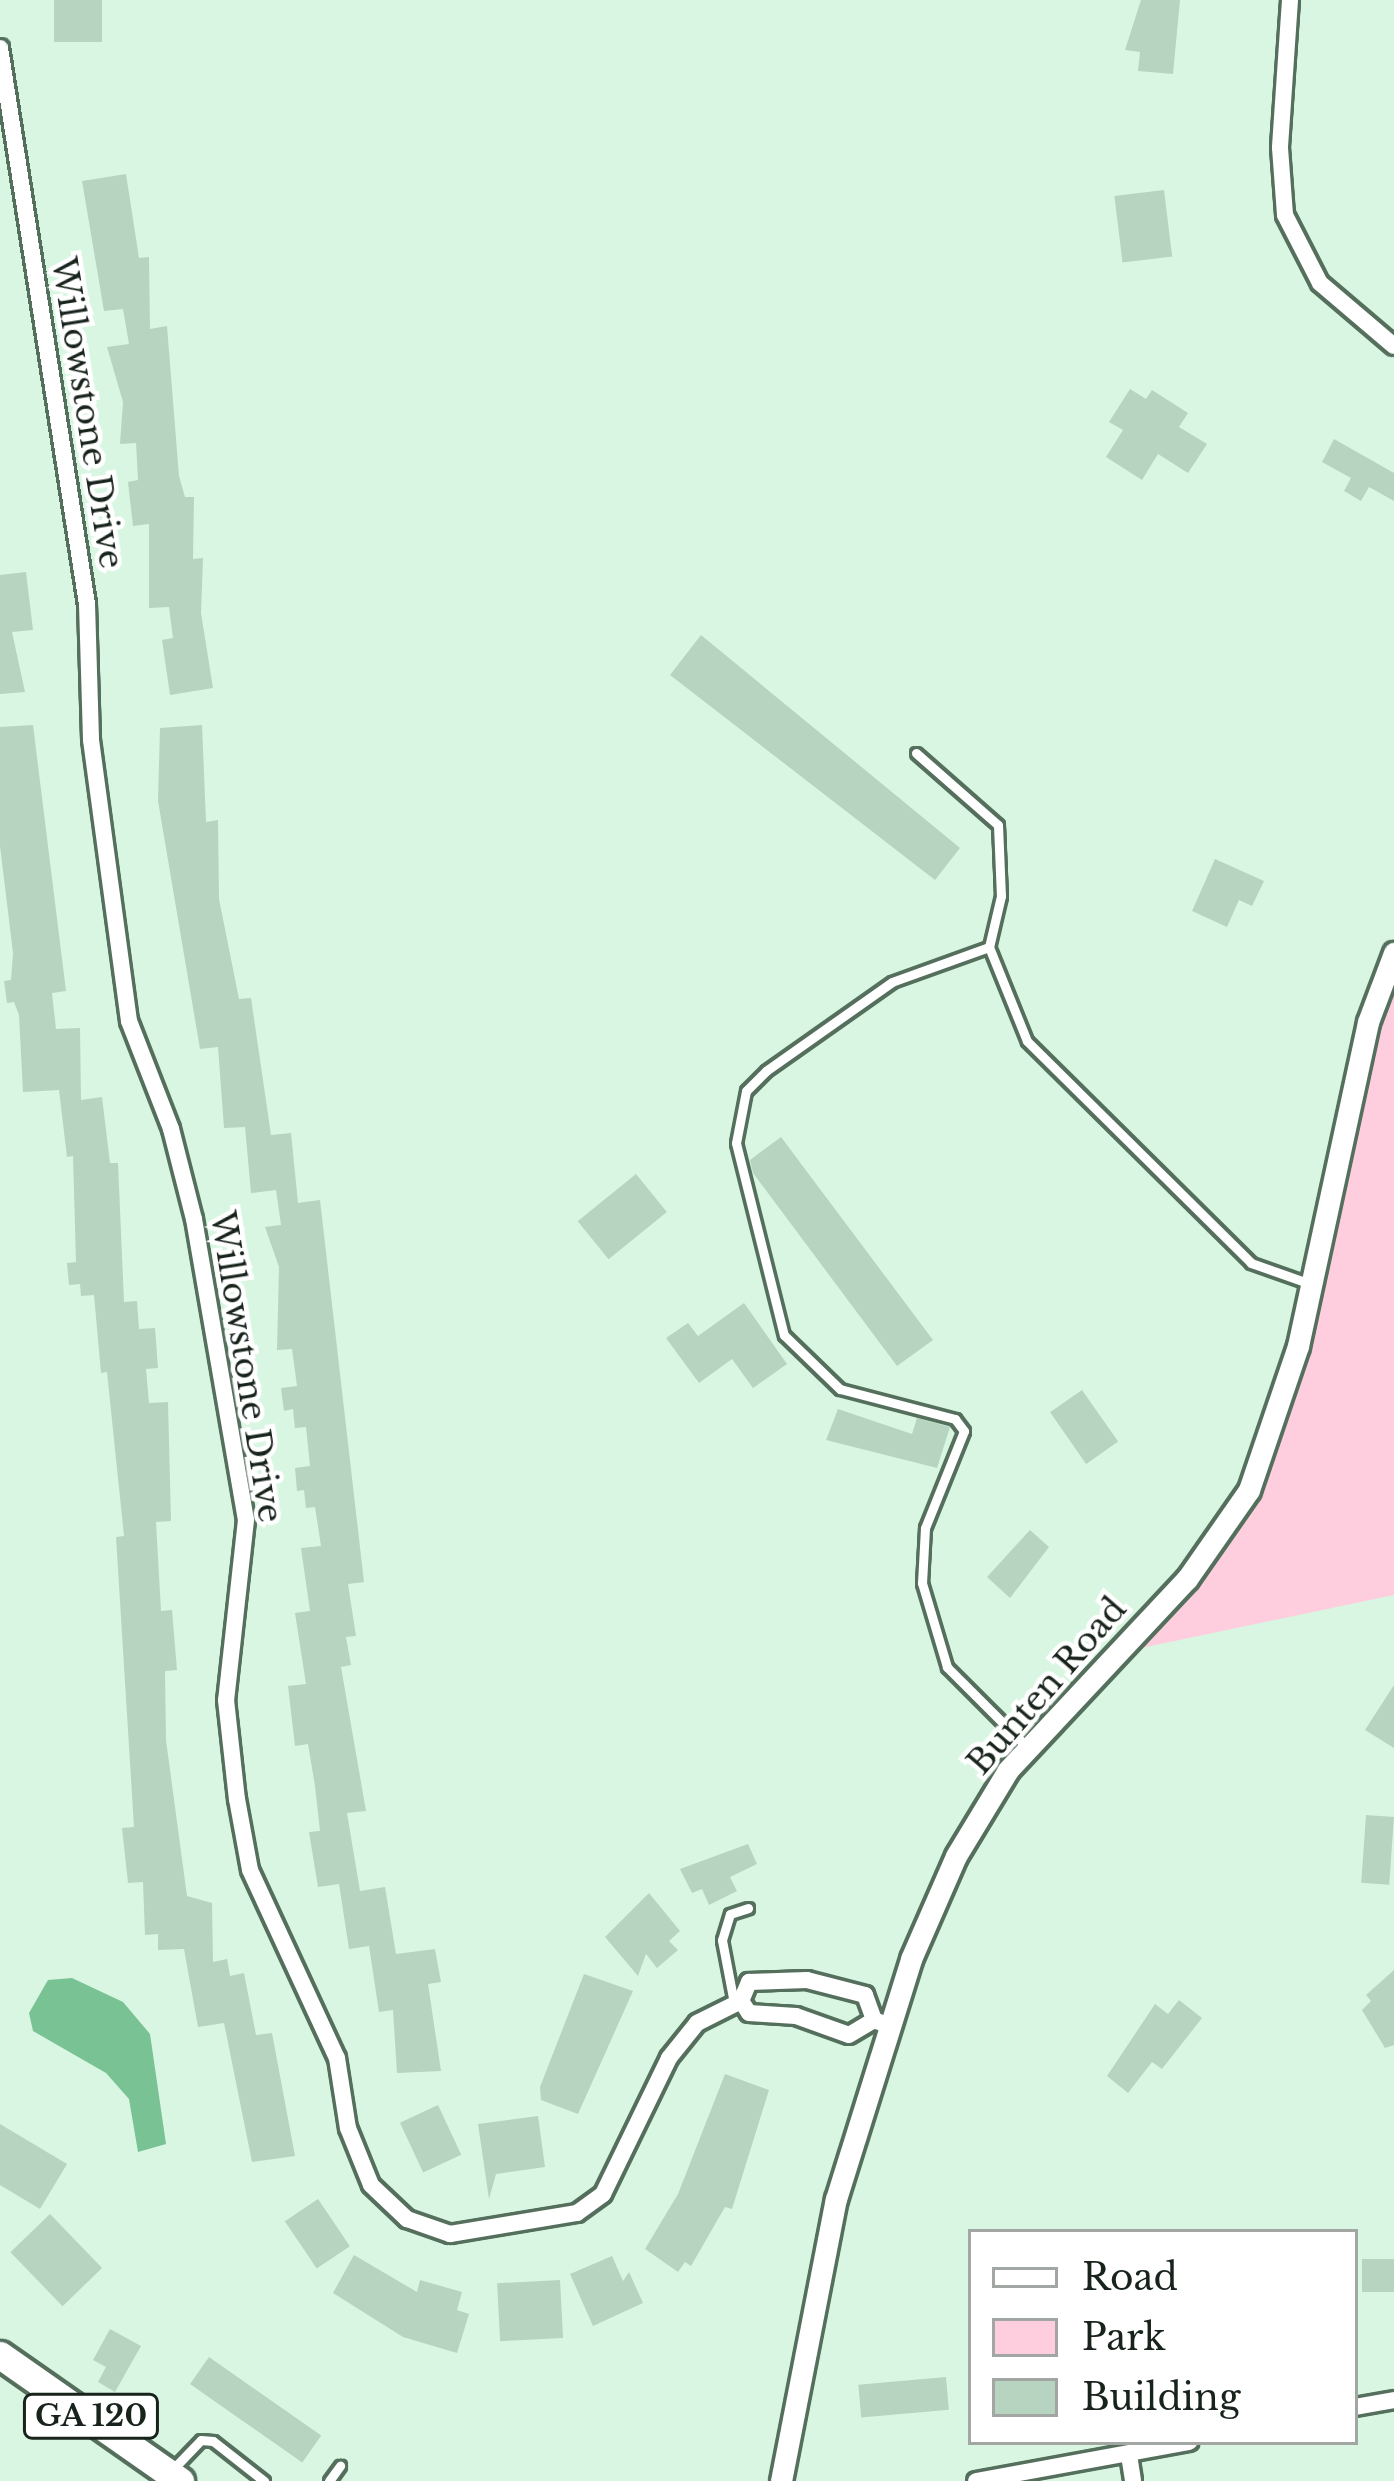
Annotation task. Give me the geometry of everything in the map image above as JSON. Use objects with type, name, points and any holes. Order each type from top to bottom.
[{"type":"main road","name":"GA 120","points":[[0,2355],[175,2477]]},
{"type":"street","points":[[1290,0],[1280,148],[1285,215],[1320,283],[1394,346]]},
{"type":"street","name":"Willowstone Drive","points":[[0,48],[87,604],[91,740],[129,1021],[171,1129],[194,1219],[246,1520],[226,1700],[250,1870],[337,2058],[348,2128],[370,2185],[406,2218],[450,2234],[577,2213],[603,2194],[669,2058],[697,2023],[738,2002],[749,1982],[788,1981]]},
{"type":"street","name":"Bunten Road","points":[[781,2481],[836,2199],[881,2023],[956,1856],[1028,1748],[1187,1579],[1249,1490],[1311,1284],[1368,1022],[1394,952]]},
{"type":"street","points":[[738,2002],[749,2012],[786,2014],[849,2035],[881,2023],[866,1995],[788,1981],[786,2014]]},
{"type":"street","points":[[1358,2407],[1394,2400]]},
{"type":"street","points":[[976,2481],[1175,2445]]},
{"type":"street","points":[[1129,2455],[1133,2481]]},
{"type":"lane","points":[[916,753],[998,825],[1001,896],[988,947],[1027,1041],[1251,1263],[1311,1284]]},
{"type":"lane","points":[[988,947],[892,982],[766,1071],[746,1091],[736,1143],[784,1335],[840,1389],[955,1419],[964,1431],[926,1528],[922,1583],[947,1667],[1028,1748]]},
{"type":"lane","points":[[738,2002],[722,1940],[730,1914],[748,1907]]},
{"type":"lane","points":[[175,2477],[201,2440],[213,2440],[264,2481]]},
{"type":"lane","points":[[329,2481],[340,2466]]},
{"type":"green space","points":[[1394,979],[1394,1595],[1132,1650],[1261,1500],[1350,1066]]},
{"type":"shaded area","points":[[72,1978],[123,2002],[150,2034],[166,2144],[138,2152],[129,2099],[106,2073],[33,2031],[29,2013],[48,1980]]},
{"type":"building","points":[[54,0],[102,0],[102,42],[54,42]]},
{"type":"building","points":[[1141,0],[1180,0],[1173,74],[1138,71],[1140,52],[1125,50]]},
{"type":"building","points":[[126,174],[139,258],[149,257],[150,329],[167,326],[179,476],[185,497],[194,497],[193,559],[203,558],[201,613],[213,688],[170,695],[162,640],[173,638],[169,607],[149,608],[149,524],[133,526],[128,482],[138,480],[136,443],[120,444],[123,402],[107,347],[129,344],[123,309],[104,311],[82,181]]},
{"type":"building","points":[[1164,190],[1172,257],[1123,263],[1114,196]]},
{"type":"building","points":[[1130,389],[1146,399],[1152,390],[1188,413],[1179,427],[1207,444],[1188,473],[1158,454],[1142,480],[1106,457],[1123,430],[1109,422]]},
{"type":"building","points":[[1334,439],[1394,473],[1394,501],[1369,487],[1361,501],[1344,491],[1351,478],[1322,462]]},
{"type":"building","points":[[26,572],[33,630],[12,632],[25,692],[0,694],[0,575]]},
{"type":"building","points":[[701,635],[960,848],[935,880],[670,675]]},
{"type":"building","points":[[33,725],[66,991],[52,993],[56,1029],[80,1028],[81,1100],[102,1097],[110,1163],[118,1163],[124,1302],[137,1301],[139,1329],[155,1328],[158,1368],[146,1369],[149,1403],[168,1402],[171,1521],[156,1522],[161,1611],[172,1610],[177,1670],[165,1671],[166,1740],[187,1896],[212,1903],[213,1962],[227,1959],[230,1976],[244,1973],[256,2035],[272,2033],[295,2156],[252,2162],[224,2023],[198,2027],[184,1949],[158,1950],[158,1934],[145,1935],[143,1882],[128,1883],[122,1828],[134,1827],[116,1537],[124,1536],[107,1372],[101,1373],[94,1295],[81,1296],[80,1284],[69,1285],[67,1263],[76,1262],[73,1156],[67,1157],[59,1090],[23,1092],[19,1015],[14,1002],[7,1003],[4,981],[11,980],[13,953],[0,846],[0,727]]},
{"type":"building","points":[[202,725],[206,822],[218,820],[219,899],[239,999],[251,998],[271,1135],[291,1133],[298,1203],[320,1200],[364,1582],[348,1584],[356,1636],[346,1637],[351,1665],[341,1667],[366,1811],[347,1813],[360,1891],[385,1887],[396,1954],[435,1949],[441,1982],[428,1984],[441,2071],[397,2073],[393,2010],[379,2012],[369,1946],[349,1949],[339,1884],[318,1887],[309,1832],[320,1831],[315,1786],[308,1744],[295,1746],[288,1686],[306,1684],[295,1613],[310,1611],[301,1548],[321,1546],[315,1507],[306,1508],[304,1490],[297,1491],[295,1468],[310,1466],[306,1427],[295,1428],[293,1409],[284,1411],[281,1388],[297,1386],[292,1349],[277,1350],[279,1267],[265,1227],[281,1225],[276,1190],[251,1193],[245,1127],[224,1128],[218,1047],[200,1049],[158,801],[160,728]]},
{"type":"building","points":[[1215,859],[1264,881],[1252,906],[1239,900],[1227,927],[1192,911]]},
{"type":"building","points":[[781,1137],[933,1340],[897,1366],[753,1173],[750,1160]]},
{"type":"building","points":[[636,1174],[667,1212],[609,1259],[578,1221]]},
{"type":"building","points":[[744,1303],[787,1364],[753,1388],[732,1359],[699,1383],[666,1338],[688,1323],[698,1336]]},
{"type":"building","points":[[1082,1390],[1118,1442],[1086,1464],[1050,1412]]},
{"type":"building","points":[[838,1409],[912,1434],[917,1418],[950,1427],[937,1468],[826,1440]]},
{"type":"building","points":[[1030,1530],[1049,1547],[1010,1598],[987,1577]]},
{"type":"building","points":[[1394,1685],[1394,1748],[1365,1730]]},
{"type":"building","points":[[1366,1815],[1394,1817],[1389,1885],[1361,1883]]},
{"type":"building","points":[[748,1844],[757,1864],[730,1877],[737,1891],[709,1905],[702,1889],[692,1893],[680,1869]]},
{"type":"building","points":[[649,1893],[680,1931],[669,1941],[678,1950],[657,1968],[646,1954],[638,1976],[605,1937]]},
{"type":"building","points":[[1394,1970],[1394,2045],[1385,2048],[1362,2010],[1371,2001],[1366,1995]]},
{"type":"building","points":[[584,1974],[633,1991],[578,2114],[541,2100],[540,2087]]},
{"type":"building","points":[[1179,2000],[1202,2018],[1162,2069],[1152,2062],[1128,2093],[1107,2076],[1155,2004],[1168,2014]]},
{"type":"building","points":[[725,2074],[769,2090],[732,2209],[725,2207],[691,2266],[685,2262],[678,2272],[645,2249],[678,2194]]},
{"type":"building","points":[[438,2105],[461,2155],[423,2173],[400,2123]]},
{"type":"building","points":[[538,2116],[545,2167],[496,2174],[489,2199],[478,2124]]},
{"type":"building","points":[[0,2124],[67,2164],[40,2209],[0,2185]]},
{"type":"building","points":[[318,2199],[350,2246],[317,2269],[285,2221]]},
{"type":"building","points":[[50,2214],[102,2268],[63,2306],[10,2252]]},
{"type":"building","points":[[354,2255],[417,2292],[420,2280],[462,2292],[457,2310],[469,2314],[457,2353],[403,2337],[333,2293]]},
{"type":"building","points":[[612,2256],[623,2281],[629,2272],[643,2303],[593,2326],[570,2274]]},
{"type":"building","points":[[1362,2259],[1394,2259],[1394,2292],[1362,2292]]},
{"type":"building","points":[[560,2280],[563,2338],[500,2341],[497,2283]]},
{"type":"building","points":[[110,2329],[141,2346],[115,2392],[98,2382],[106,2367],[93,2360]]},
{"type":"building","points":[[209,2357],[321,2436],[302,2463],[190,2384]]},
{"type":"building","points":[[946,2377],[949,2410],[861,2418],[858,2385]]}]
